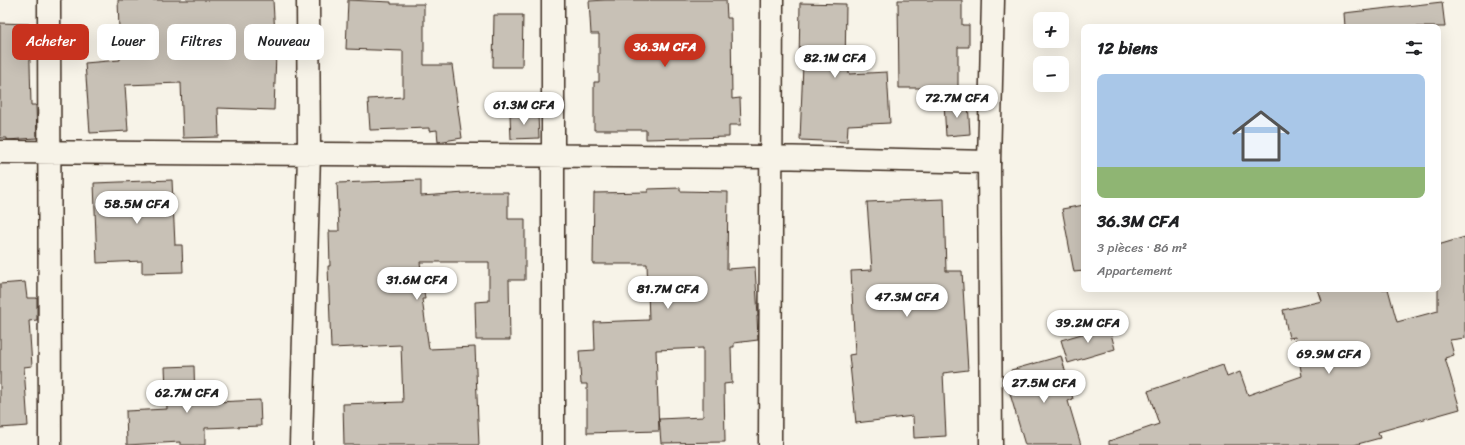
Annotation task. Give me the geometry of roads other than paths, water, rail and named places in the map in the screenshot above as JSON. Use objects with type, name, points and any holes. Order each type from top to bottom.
[{"type":"street","points":[[49,0],[50,445]]},
{"type":"street","points":[[301,445],[309,154],[308,0]]},
{"type":"street","points":[[553,0],[553,445]]},
{"type":"street","points":[[770,445],[772,0]]},
{"type":"street","points":[[991,445],[989,162],[993,0]]},
{"type":"street","points":[[0,152],[771,157],[989,162]]}]
